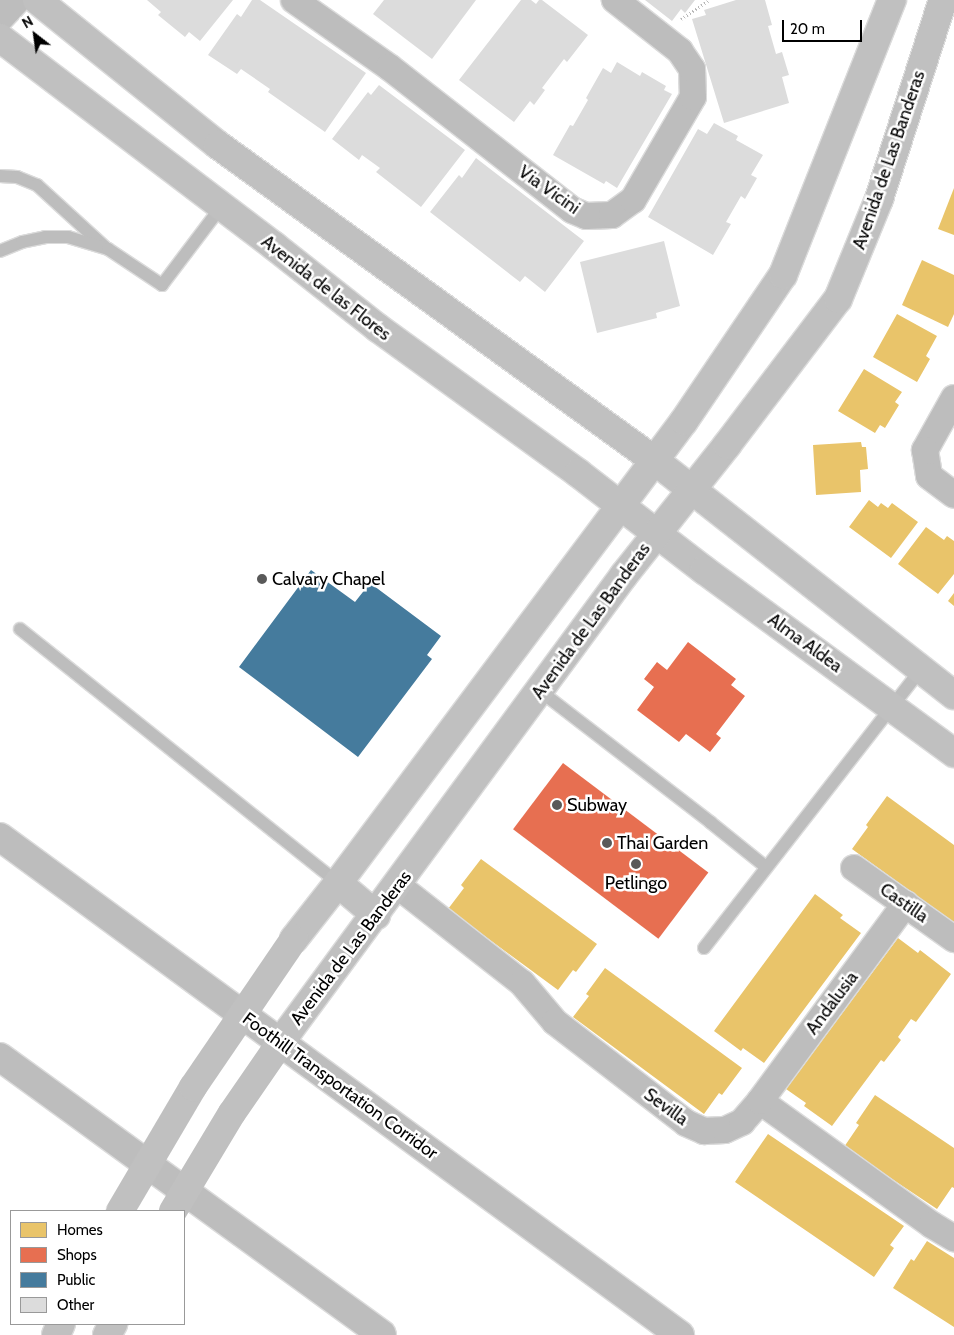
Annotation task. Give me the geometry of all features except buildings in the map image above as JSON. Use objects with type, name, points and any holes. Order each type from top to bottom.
[{"type":"highway","name":"Foothill Transportation Corridor","points":[[0,837],[678,1332]]},
{"type":"highway","points":[[0,1057],[382,1335]]},
{"type":"main road","points":[[37,0],[218,145],[654,460],[954,695]]},
{"type":"main road","points":[[121,1210],[193,1087],[294,939],[684,421],[783,275],[892,0]]},
{"type":"main road","name":"Avenida de Las Banderas","points":[[173,1210],[232,1113],[334,969],[376,915],[656,533],[838,299],[879,199],[943,0]]},
{"type":"main road","name":"Avenida de las Flores","points":[[0,38],[400,345],[656,533]]},
{"type":"main road","name":"Alma Aldea","points":[[656,533],[954,753]]},
{"type":"main road","points":[[338,883],[376,915]]},
{"type":"street","points":[[0,19],[18,0]]},
{"type":"street","name":"Via Vicini","points":[[294,0],[389,67],[572,210],[586,216],[612,215],[634,200],[693,97],[692,69],[680,51],[615,0]]},
{"type":"street","points":[[954,398],[925,450],[929,476],[954,495]]},
{"type":"street","name":"Castilla","points":[[854,868],[954,939]]},
{"type":"street","name":"Sevilla","points":[[397,885],[522,983],[555,1022],[686,1123],[704,1131],[725,1130],[742,1122],[760,1101]]},
{"type":"street","name":"Andalusia","points":[[760,1101],[905,904]]},
{"type":"street","points":[[760,1101],[932,1225],[954,1238]]},
{"type":"lane","points":[[0,176],[17,177],[37,185],[108,249],[162,285],[221,207]]},
{"type":"lane","points":[[0,249],[22,242],[68,237],[108,249]]},
{"type":"lane","points":[[20,629],[338,883]]},
{"type":"lane","points":[[704,948],[921,670]]},
{"type":"lane","points":[[540,691],[766,867]]},
{"type":"path","points":[[664,38],[682,18],[709,0]]},
{"type":"place","name":"Calvary Chapel","points":[[262,579]]},
{"type":"place","name":"Subway","points":[[557,805]]},
{"type":"place","name":"Thai Garden","points":[[607,843]]},
{"type":"place","name":"Petlingo","points":[[636,864]]}]
